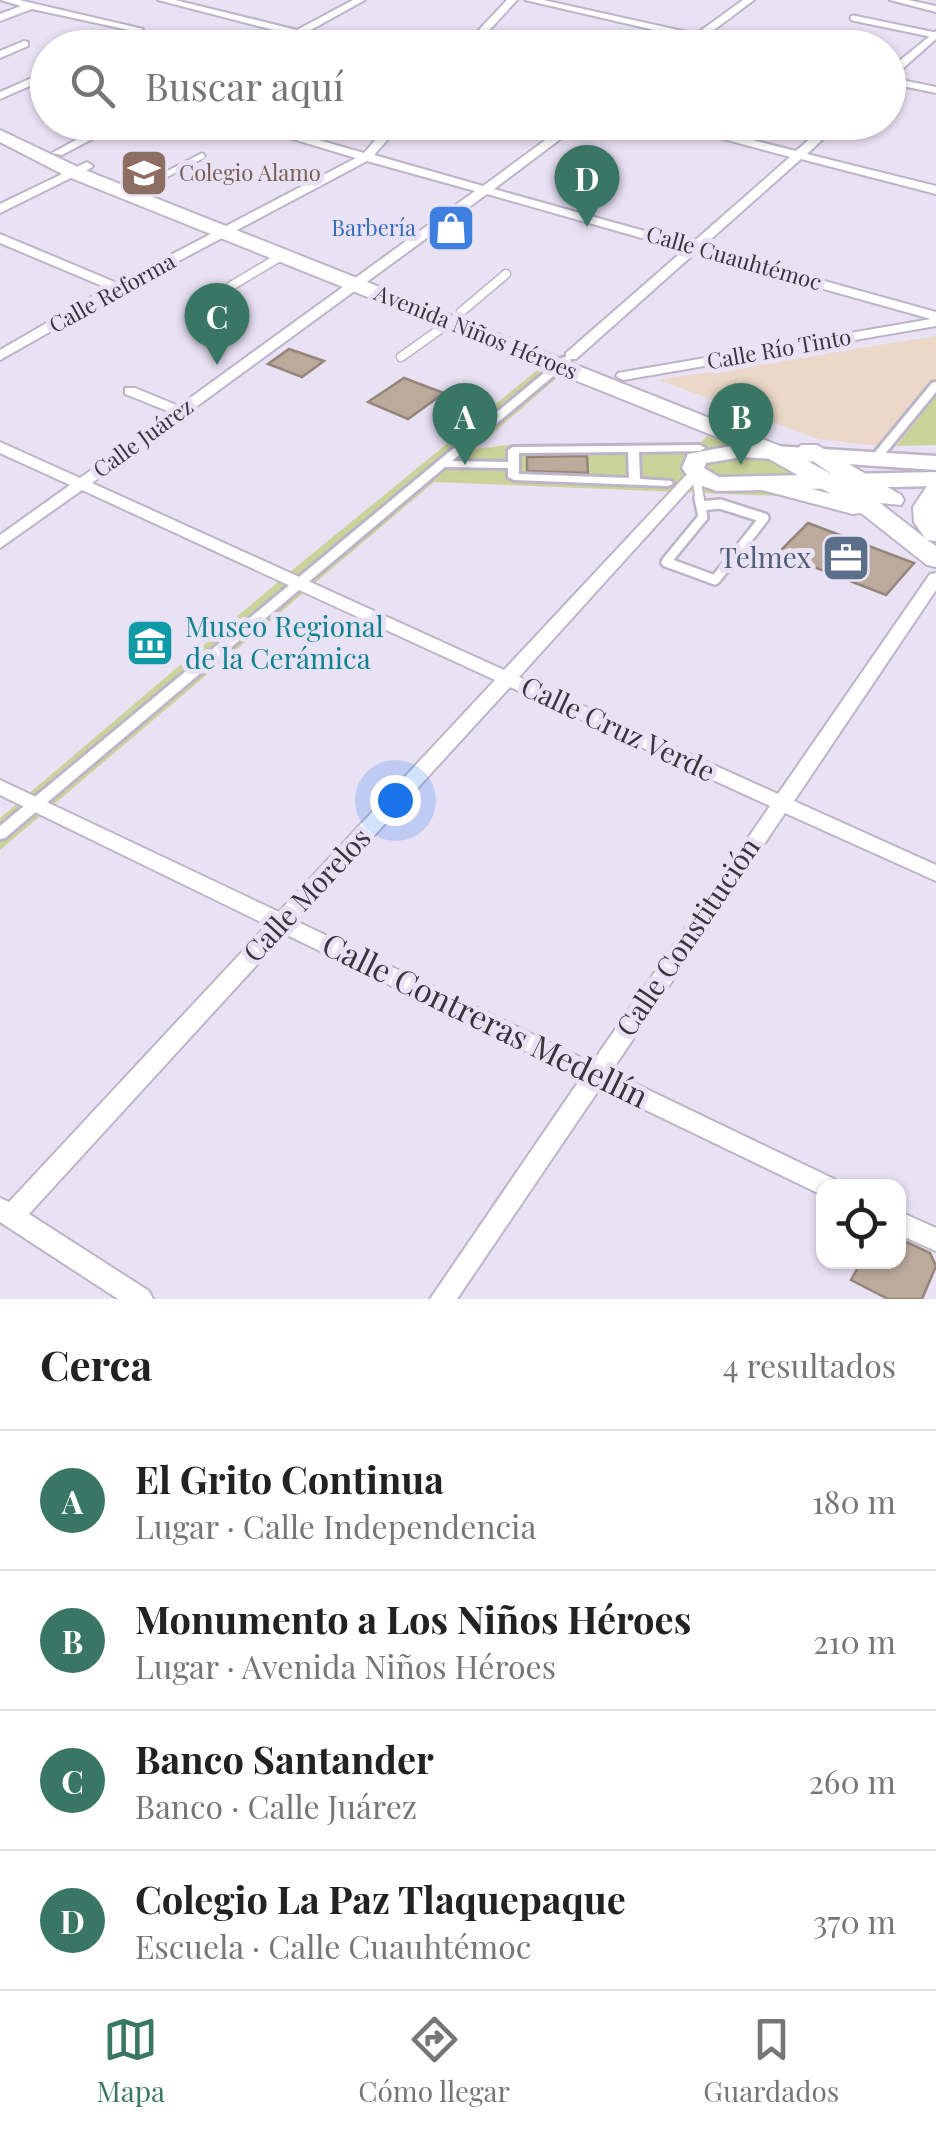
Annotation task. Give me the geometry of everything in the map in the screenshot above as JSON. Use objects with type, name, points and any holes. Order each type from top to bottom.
[{"type":"main road","name":"Avenida Niños Héroes","points":[[0,122],[30,138]]},
{"type":"main road","name":"Avenida Niños Héroes","points":[[0,135],[565,361],[772,451],[880,514],[936,558]]},
{"type":"main road","name":"Avenida Niños Héroes","points":[[34,140],[80,169],[142,187],[282,255],[359,279]]},
{"type":"main road","name":"Avenida Niños Héroes","points":[[565,361],[623,376],[816,453],[866,482],[935,535]]},
{"type":"main road","points":[[936,463],[772,451],[702,455],[693,463],[695,474],[718,494],[763,483],[936,480]]},
{"type":"main road","points":[[763,483],[880,514]]},
{"type":"main road","points":[[935,535],[924,514],[927,499],[936,491]]},
{"type":"street","points":[[6,0],[136,30]]},
{"type":"street","points":[[0,18],[44,0]]},
{"type":"street","points":[[163,0],[284,30]]},
{"type":"street","points":[[307,30],[360,0]]},
{"type":"street","points":[[484,30],[512,0]]},
{"type":"street","points":[[530,0],[666,30]]},
{"type":"street","points":[[708,30],[749,0]]},
{"type":"street","points":[[895,0],[936,8]]},
{"type":"street","points":[[906,62],[936,35]]},
{"type":"street","points":[[0,54],[24,44]]},
{"type":"street","points":[[0,96],[30,82]]},
{"type":"street","points":[[906,82],[936,90]]},
{"type":"street","points":[[58,153],[84,140]]},
{"type":"street","name":"Calle Cuauhtémoc","points":[[304,140],[695,247],[936,318]]},
{"type":"street","points":[[366,158],[382,140]]},
{"type":"street","name":"Calle Juárez","points":[[0,543],[553,140]]},
{"type":"street","points":[[736,140],[936,190]]},
{"type":"street","points":[[0,834],[565,361],[816,140]]},
{"type":"street","name":"Calle Reforma","points":[[0,356],[117,288],[366,158]]},
{"type":"street","points":[[0,210],[80,169]]},
{"type":"street","points":[[0,238],[117,288]]},
{"type":"street","name":"Calle Río Tinto","points":[[623,376],[936,318]]},
{"type":"street","points":[[880,453],[936,385]]},
{"type":"street","points":[[130,391],[180,411]]},
{"type":"street","name":"Calle Cruz Verde","points":[[0,448],[936,874]]},
{"type":"street","points":[[633,448],[635,482]]},
{"type":"street","points":[[667,483],[514,477],[513,450],[700,448]]},
{"type":"street","points":[[443,464],[514,465]]},
{"type":"street","name":"Calle Morelos","points":[[4,1218],[695,474]]},
{"type":"street","name":"Calle Constitución","points":[[443,1299],[936,578]]},
{"type":"street","name":"Calle Contreras Medellín","points":[[0,787],[816,1181]]},
{"type":"street","points":[[4,1218],[140,1299]]},
{"type":"street","points":[[906,1226],[936,1240]]},
{"type":"lane","points":[[853,18],[936,35]]},
{"type":"lane","points":[[142,187],[202,156]]},
{"type":"lane","points":[[231,286],[282,255]]},
{"type":"lane","points":[[400,357],[456,317],[506,274]]},
{"type":"lane","points":[[695,474],[700,506],[702,517],[666,562],[715,580],[764,518],[718,494],[700,506]]},
{"type":"shaded area","points":[[936,336],[936,378],[877,446],[818,439],[659,380]]},
{"type":"green space","points":[[541,367],[560,375],[475,449],[517,444],[699,444],[707,436],[777,461],[795,473],[795,486],[779,496],[434,482],[0,850],[0,818],[285,576]]},
{"type":"green space","points":[[936,396],[936,445],[896,446]]},
{"type":"building","points":[[289,349],[324,361],[302,377],[268,364]]},
{"type":"building","points":[[404,378],[444,393],[408,419],[368,402]]},
{"type":"building","points":[[587,456],[588,473],[527,471],[527,457]]},
{"type":"building","name":"Telmex","points":[[808,523],[914,563],[886,595],[778,553]]},
{"type":"building","points":[[906,1242],[930,1253],[936,1266],[922,1299],[888,1299],[851,1280],[857,1269],[906,1269]]},
{"type":"place","name":"Colegio Alamo","points":[[144,173]]},
{"type":"place","name":"Colegio La Paz Tlaquepaque","points":[[587,227]]},
{"type":"place","name":"Barbería","points":[[451,228]]},
{"type":"place","name":"Banco Santander","points":[[217,365]]},
{"type":"place","name":"El Grito Continua","points":[[465,465]]},
{"type":"place","name":"Monumento a Los Niños Héroes","points":[[741,465]]},
{"type":"place","name":"Telmex","points":[[846,558]]},
{"type":"place","name":"Museo Regional de la Cerámica","points":[[150,643]]}]
